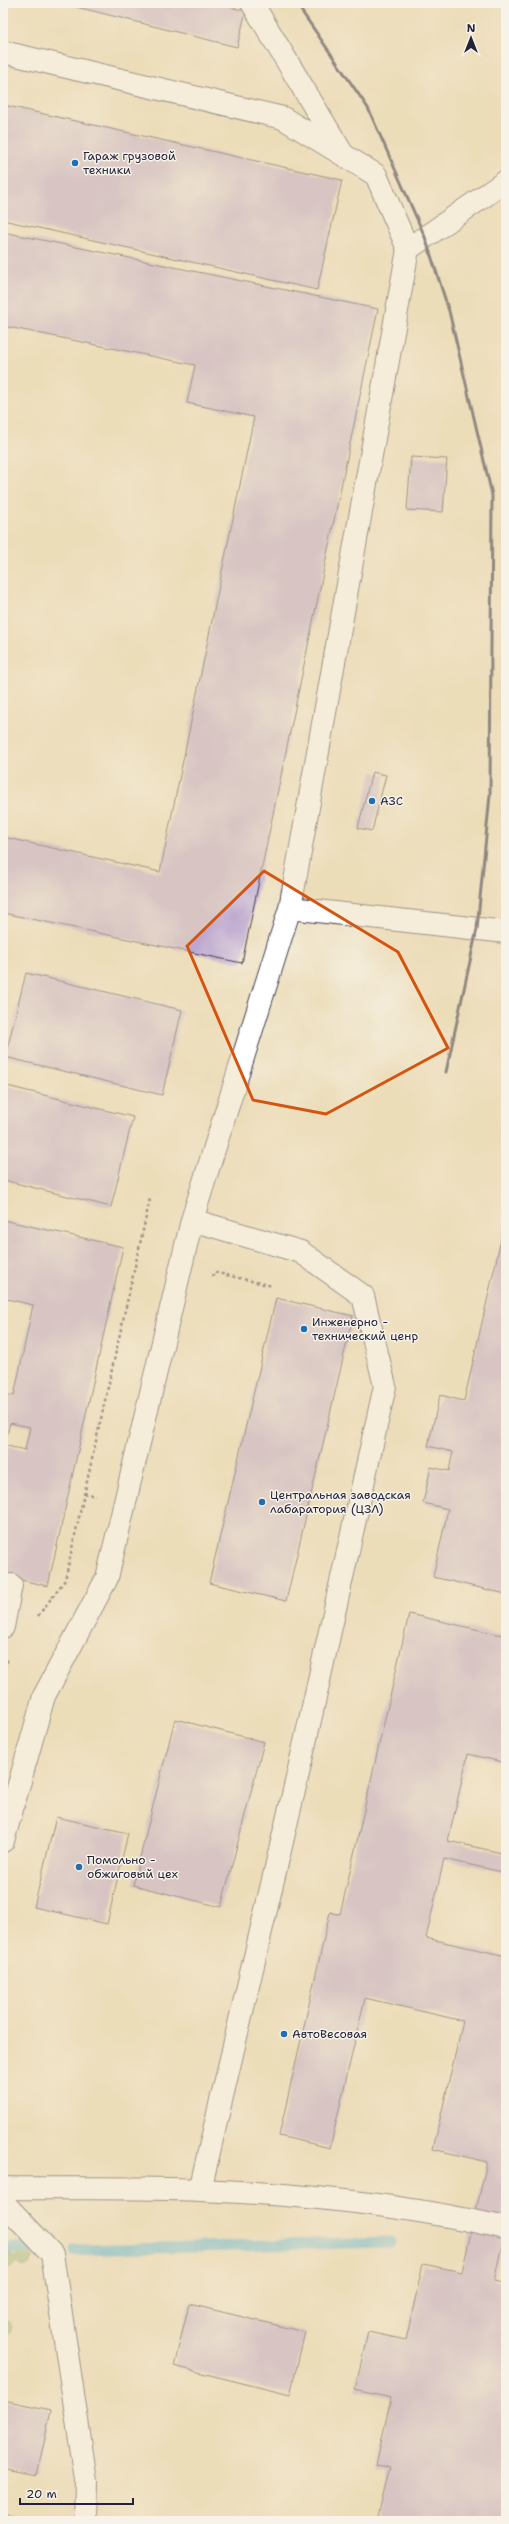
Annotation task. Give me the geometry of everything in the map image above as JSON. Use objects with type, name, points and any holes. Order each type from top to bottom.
[{"type":"lane","points":[[252,3],[344,155]]},
{"type":"lane","points":[[3,52],[283,118],[376,175],[408,249],[290,908],[192,1220],[107,1578],[44,1696],[3,1841]]},
{"type":"lane","points":[[408,249],[506,181]]},
{"type":"lane","points":[[290,908],[506,932]]},
{"type":"lane","points":[[192,1220],[301,1252],[362,1296],[384,1386],[297,1778],[200,2190]]},
{"type":"lane","points":[[3,1627],[12,1585]]},
{"type":"lane","points":[[3,2188],[200,2190],[333,2200],[447,2215],[506,2228]]},
{"type":"lane","points":[[3,2202],[52,2254],[86,2480],[84,2521]]},
{"type":"path","points":[[34,1622],[65,1580],[150,1199]]},
{"type":"path","points":[[3,1674],[7,1659],[12,1652]]},
{"type":"highlighted area","points":[[264,871],[398,952],[448,1048],[326,1114],[253,1100],[187,946]]},
{"type":"green space","points":[[24,2250],[30,2253],[32,2258],[29,2265],[23,2267],[16,2262],[14,2266],[8,2269],[3,2266],[3,2254],[9,2252],[16,2257],[18,2253]]},
{"type":"green space","points":[[3,2319],[10,2321],[12,2327],[10,2333],[4,2335]]},
{"type":"building","points":[[61,3],[213,3],[246,11],[237,47]]},
{"type":"building","points":[[3,105],[342,180],[317,290],[3,220]]},
{"type":"building","points":[[3,232],[378,309],[242,963],[3,913],[3,837],[160,872],[254,417],[187,403],[195,365],[3,326]]},
{"type":"building","points":[[411,457],[447,459],[443,512],[407,510]]},
{"type":"building","name":"АЗС","points":[[372,772],[386,775],[372,831],[358,828]]},
{"type":"building","points":[[26,973],[182,1010],[162,1095],[5,1057]]},
{"type":"building","points":[[3,1085],[133,1117],[111,1207],[3,1180]]},
{"type":"building","points":[[506,1218],[506,1594],[433,1577],[448,1509],[423,1503],[431,1467],[449,1471],[453,1452],[428,1446],[440,1395],[464,1401]]},
{"type":"building","points":[[3,1220],[123,1247],[48,1586],[3,1576],[3,1445],[25,1450],[30,1427],[10,1423],[7,1435],[3,1434],[3,1394],[14,1396],[33,1305],[3,1298]]},
{"type":"building","points":[[276,1298],[353,1316],[286,1601],[209,1583]]},
{"type":"building","points":[[409,1614],[506,1636],[506,1763],[468,1754],[448,1841],[506,1854],[506,1873],[444,1859],[426,1938],[506,1956],[506,2227],[494,2281],[506,2284],[506,2521],[376,2521],[389,2467],[376,2465],[391,2398],[355,2390],[368,2332],[406,2340],[423,2264],[462,2272],[487,2162],[433,2149],[463,2021],[365,1998],[330,2148],[279,2136],[330,1912],[340,1915]]},
{"type":"building","points":[[175,1719],[264,1742],[221,1907],[133,1885]]},
{"type":"building","points":[[56,1817],[128,1833],[107,1924],[34,1907]]},
{"type":"building","points":[[189,2304],[305,2332],[290,2395],[174,2366]]},
{"type":"building","points":[[3,2400],[51,2410],[37,2475],[3,2468]]},
{"type":"building","points":[[3,2515],[29,2520],[29,2521],[3,2521]]},
{"type":"waterway","points":[[74,2250],[391,2242]]},
{"type":"waterway","points":[[3,2248],[31,2248]]},
{"type":"railway","points":[[296,3],[368,108],[425,237],[449,311],[492,495],[490,795],[477,929],[446,1072]]},
{"type":"place","name":"Гараж грузовой техники","points":[[75,163]]},
{"type":"place","name":"АЗС","points":[[372,801]]},
{"type":"place","name":"Инженерно - технический ценр","points":[[304,1329]]},
{"type":"place","name":"Центральная заводская лабаратория (ЦЗЛ)","points":[[262,1502]]},
{"type":"place","name":"Помольно - обжиговый цех","points":[[79,1867]]},
{"type":"place","name":"АвтоВесовая","points":[[284,2034]]}]
